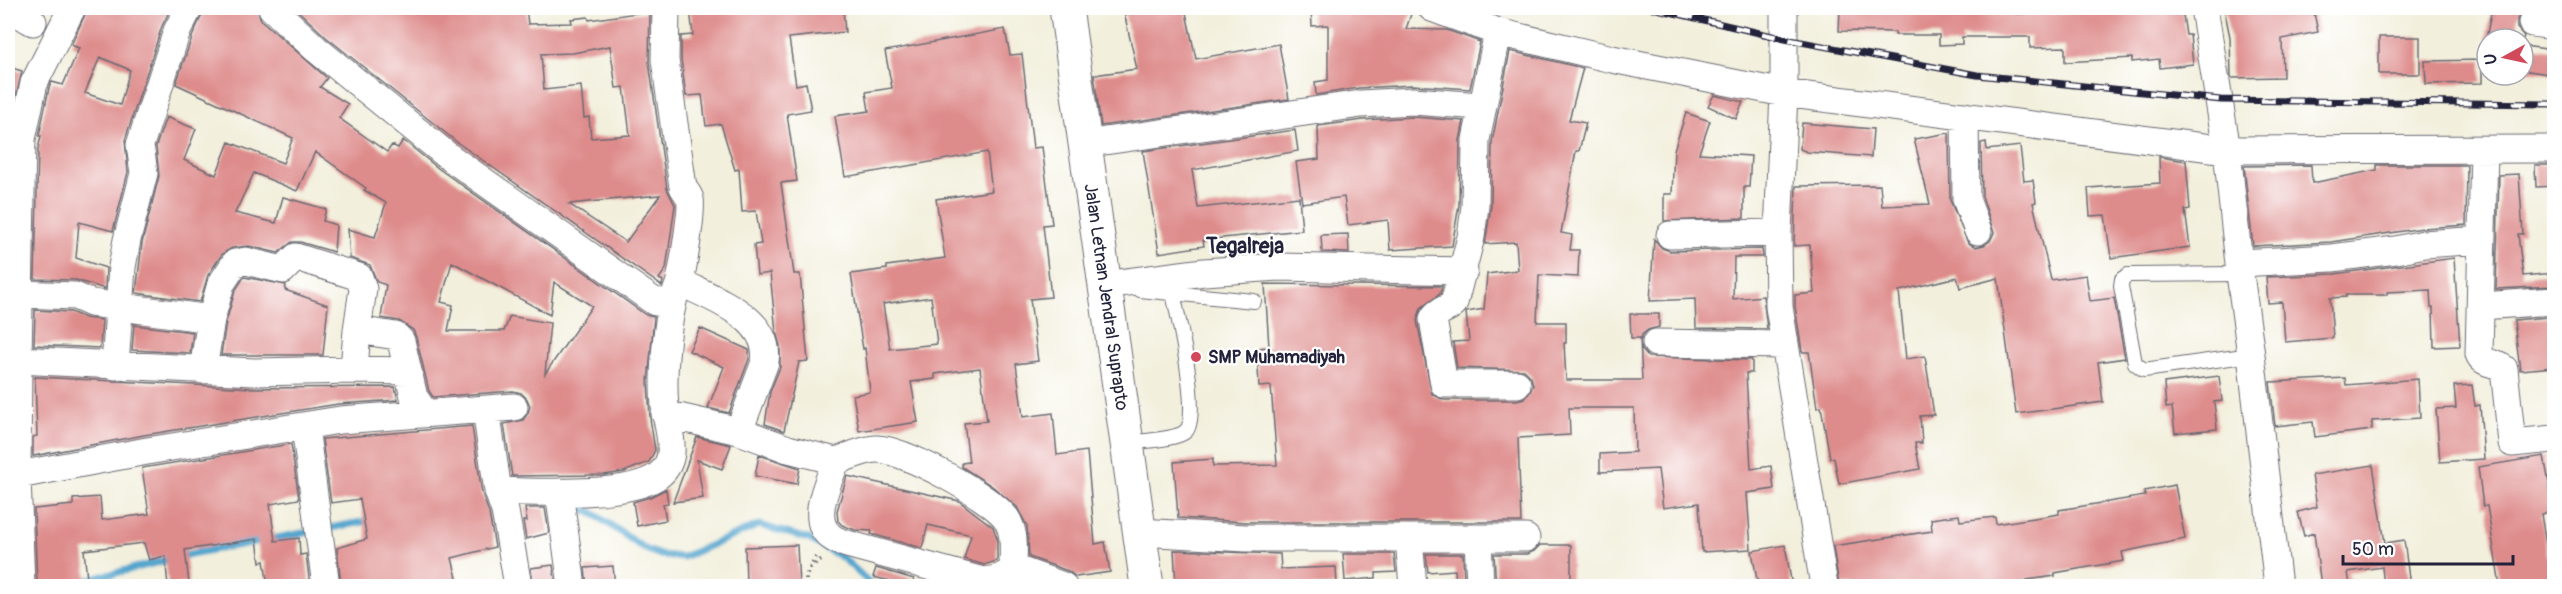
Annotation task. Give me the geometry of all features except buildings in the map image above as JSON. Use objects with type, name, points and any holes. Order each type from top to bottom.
[{"type":"main road","name":"Jalan Letnan Jendral Suprapto","points":[[1066,8],[1147,586]]},
{"type":"street","points":[[8,8],[46,28]]},
{"type":"street","points":[[20,582],[12,477],[13,360],[19,294],[15,139],[34,83],[46,28],[72,8]]},
{"type":"street","points":[[115,366],[127,240],[144,173],[140,145],[177,32],[189,8]]},
{"type":"street","points":[[272,8],[316,49],[448,156],[655,302],[676,292],[734,310],[750,321],[765,342],[767,352],[739,431]]},
{"type":"street","points":[[501,499],[560,503],[647,482],[661,474],[669,461],[672,442],[665,414],[663,387],[691,200],[683,187],[666,71],[666,8]]},
{"type":"street","points":[[1432,8],[1498,32],[1784,93],[2227,150],[2554,148]]},
{"type":"street","points":[[1784,8],[1784,93],[1778,233],[1779,307],[1824,586]]},
{"type":"street","points":[[2204,8],[2227,150],[2278,586]]},
{"type":"street","points":[[1498,32],[1481,105],[1476,140],[1474,214],[1464,270],[1454,303],[1436,313],[1433,319],[1444,384],[1517,384]]},
{"type":"street","points":[[1084,144],[1361,104],[1413,101],[1481,105]]},
{"type":"street","points":[[1965,116],[1966,199],[1978,231]]},
{"type":"street","points":[[2484,150],[2479,354],[2485,362],[2500,365],[2504,369],[2512,443],[2554,440]]},
{"type":"street","points":[[1670,235],[1778,233]]},
{"type":"street","points":[[2239,268],[2396,250],[2424,243],[2481,240]]},
{"type":"street","points":[[203,370],[211,319],[221,284],[235,263],[246,261],[283,270],[296,257],[359,277],[363,290],[354,370]]},
{"type":"street","points":[[1105,286],[1204,272],[1279,267],[1464,270]]},
{"type":"street","points":[[19,294],[75,296],[91,303],[211,319]]},
{"type":"street","points":[[2481,306],[2554,301]]},
{"type":"street","points":[[357,330],[396,336],[400,341],[414,396],[425,413]]},
{"type":"street","points":[[1656,343],[1784,345]]},
{"type":"street","points":[[13,360],[255,372],[408,371]]},
{"type":"street","points":[[12,477],[147,451],[340,420],[514,407]]},
{"type":"street","points":[[486,410],[518,586]]},
{"type":"street","points":[[665,414],[739,431],[788,449],[845,457],[878,449],[919,461],[990,503],[1006,518],[1014,538],[1013,568],[1005,576],[996,580],[983,581],[830,537],[822,525],[821,510],[845,457]]},
{"type":"street","points":[[305,427],[317,533],[326,586]]},
{"type":"street","points":[[560,503],[572,586]]},
{"type":"street","points":[[1139,532],[1246,538],[1526,538]]},
{"type":"street","points":[[1478,538],[1480,586]]},
{"type":"street","points":[[1409,539],[1413,586]]},
{"type":"street","points":[[1013,568],[1064,586]]},
{"type":"lane","points":[[2239,268],[2128,274],[2122,279],[2121,286],[2135,363],[2139,368],[2144,370],[2252,354]]},
{"type":"lane","points":[[1105,286],[1254,301]]},
{"type":"lane","points":[[1127,444],[1176,436],[1186,432],[1192,421],[1186,367],[1173,293]]},
{"type":"path","points":[[582,8],[602,8]]},
{"type":"path","points":[[806,586],[806,576],[816,555]]},
{"type":"path","points":[[809,569],[824,559]]},
{"type":"waterway","points":[[567,506],[590,511],[645,549],[660,555],[683,557],[759,525],[809,539],[843,558],[873,586]]},
{"type":"waterway","points":[[325,529],[373,520]]},
{"type":"waterway","points":[[65,586],[190,554],[314,531]]},
{"type":"railway","points":[[1653,8],[1785,39],[1977,75],[2221,100],[2554,104]]},
{"type":"place","name":"SMP Muhamadiyah","points":[[1196,357]]},
{"type":"district","name":"Tegalreja","points":[[1245,246]]}]
